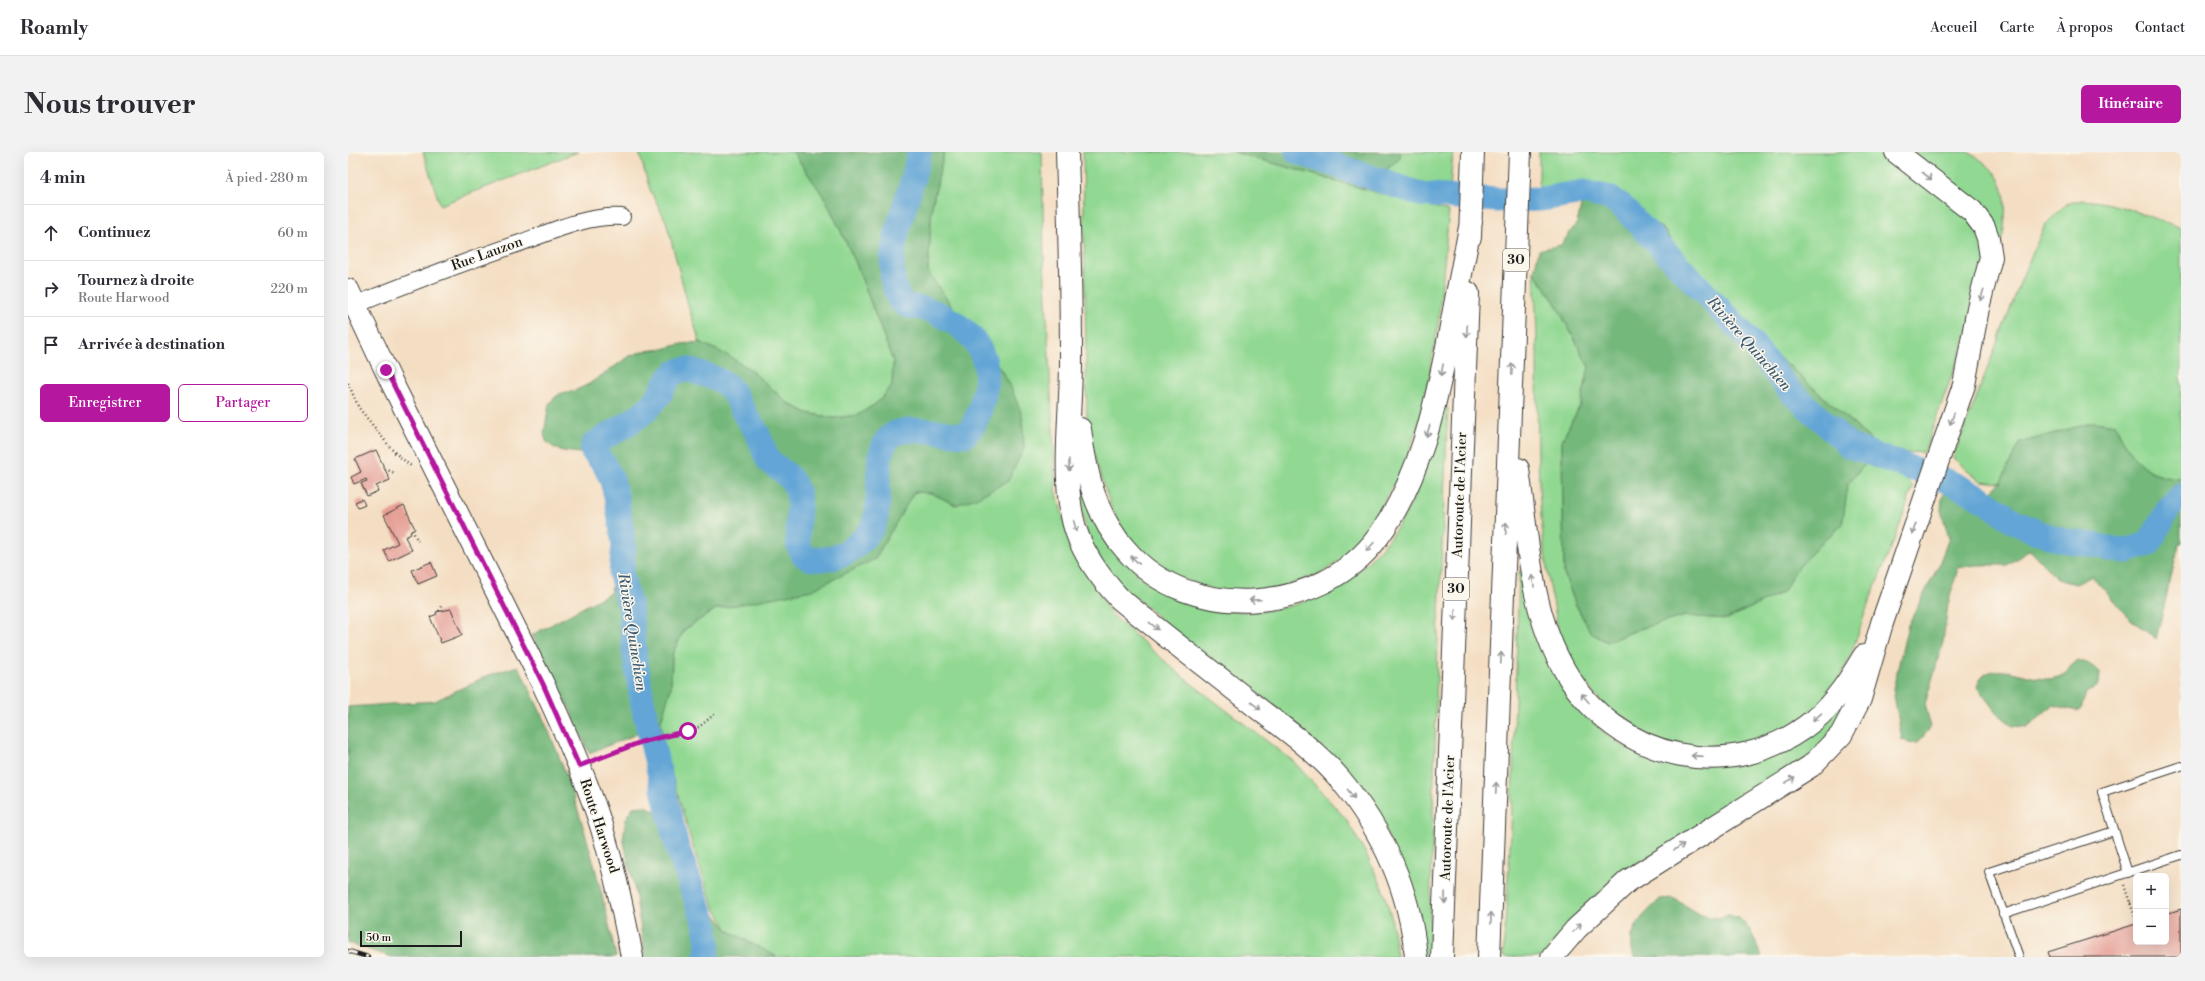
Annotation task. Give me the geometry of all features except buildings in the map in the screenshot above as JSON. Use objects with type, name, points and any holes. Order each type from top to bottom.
[{"type":"main road","points":[[1067,152],[1071,356],[1069,487],[1076,530],[1092,565],[1105,583],[1120,599],[1315,754],[1339,778],[1373,826],[1387,849],[1399,876],[1410,914],[1416,957]]},
{"type":"main road","name":"Autoroute de l'Acier","points":[[1442,957],[1473,152]]},
{"type":"main road","name":"30","points":[[1489,957],[1520,152]]},
{"type":"main road","points":[[1552,957],[1576,928],[1628,881],[1674,851],[1794,778],[1822,756],[1841,735],[1860,699],[1882,623],[1964,385],[1978,308],[1991,257],[1988,238],[1984,227],[1972,211],[1896,152]]},
{"type":"main road","points":[[1071,356],[1082,448],[1090,486],[1105,522],[1126,551],[1160,579],[1196,594],[1215,598],[1258,600],[1298,593],[1315,587],[1335,575],[1364,552],[1388,521],[1404,492],[1422,451],[1436,402],[1471,216]]},
{"type":"main road","name":"Route Harwood","points":[[351,298],[543,684],[579,766],[609,852],[632,957]]},
{"type":"main road","points":[[1510,408],[1531,571],[1546,633],[1576,689],[1602,717],[1636,741],[1672,753],[1714,757],[1751,753],[1783,740],[1814,720],[1830,706],[1852,676],[1882,623]]},
{"type":"street","name":"Rue Lauzon","points":[[351,298],[446,269],[569,225],[593,218],[622,217]]},
{"type":"lane","points":[[2128,873],[2102,792],[2181,766]]},
{"type":"lane","points":[[2018,957],[1989,872],[2114,831]]},
{"type":"lane","points":[[2003,914],[2181,855]]},
{"type":"path","points":[[348,383],[359,408],[394,452],[411,466]]},
{"type":"path","points":[[386,469],[395,473]]},
{"type":"path","points":[[412,530],[418,541]]},
{"type":"path","points":[[439,611],[441,606]]},
{"type":"path","points":[[579,766],[641,742],[699,727],[716,713]]},
{"type":"path","points":[[2126,890],[2133,911]]},
{"type":"green space","points":[[423,152],[578,152],[440,205]]},
{"type":"green space","points":[[639,152],[793,152],[826,200],[855,261],[893,361],[892,386],[877,403],[858,415],[834,418],[807,413],[788,403],[747,367],[700,342],[689,308],[666,221],[650,190]]},
{"type":"green space","points":[[793,152],[944,152],[932,206],[928,272],[950,304],[988,349],[1010,385],[1022,415],[1024,448],[1008,481],[976,498],[956,505],[931,493],[914,492],[875,559],[812,590],[716,609],[684,630],[672,655],[671,687],[661,721],[632,736],[589,753],[572,714],[532,635],[610,593],[616,567],[615,541],[607,502],[602,489],[598,469],[594,461],[579,453],[558,449],[546,441],[544,434],[549,404],[553,399],[561,393],[574,391],[589,384],[630,356],[643,351],[700,342],[727,355],[747,367],[788,403],[807,413],[834,418],[858,415],[877,403],[892,386],[893,361],[855,261],[826,200]]},
{"type":"green space","points":[[944,152],[1042,152],[1044,261],[1056,490],[1072,549],[1111,614],[1184,678],[1293,761],[1346,819],[1365,852],[1382,887],[1391,916],[1397,957],[777,957],[729,931],[714,907],[693,847],[664,747],[661,721],[671,687],[672,655],[684,630],[716,609],[759,600],[903,510],[914,492],[931,493],[956,505],[1010,385],[988,349],[950,304],[928,272],[932,206]]},
{"type":"green space","points":[[1083,152],[1234,152],[1407,201],[1449,211],[1438,326],[1425,402],[1405,465],[1377,516],[1360,540],[1344,558],[1320,574],[1275,589],[1214,590],[1167,573],[1128,537],[1111,507],[1097,465],[1087,423]]},
{"type":"green space","points":[[1234,152],[1400,152],[1400,158],[1364,189]]},
{"type":"green space","points":[[1400,152],[1453,152],[1450,188],[1428,188],[1382,174],[1400,158]]},
{"type":"green space","points":[[1539,152],[1968,152],[1981,160],[1997,177],[2005,196],[2005,221],[2003,235],[1924,452],[1904,453],[1871,448],[1873,442],[1786,363],[1743,329],[1702,283],[1664,230],[1617,197],[1586,185],[1558,189],[1539,194]]},
{"type":"green space","points":[[1586,185],[1617,197],[1664,230],[1702,283],[1743,329],[1786,363],[1873,442],[1865,464],[1848,484],[1842,525],[1820,544],[1795,571],[1783,592],[1727,619],[1685,616],[1639,629],[1607,642],[1591,633],[1576,605],[1564,574],[1562,440],[1581,404],[1589,367],[1556,304],[1534,272],[1539,250],[1561,245],[1577,223]]},
{"type":"green space","points":[[2082,200],[2095,201],[2120,207],[2181,228],[2181,479],[2168,478],[2148,470],[2133,455],[2116,425],[2094,422],[2020,443],[2000,483],[1981,481],[1953,458],[2025,270],[2045,225],[2066,204]]},
{"type":"green space","points":[[1534,272],[1556,304],[1589,367],[1581,404],[1562,440],[1562,458],[1564,574],[1576,605],[1591,633],[1607,642],[1639,629],[1685,616],[1727,619],[1783,592],[1795,571],[1820,544],[1842,525],[1848,484],[1865,464],[1898,467],[1913,487],[1844,670],[1831,691],[1823,700],[1806,715],[1787,727],[1766,737],[1743,744],[1719,748],[1696,748],[1673,745],[1651,739],[1638,732],[1612,713],[1589,687],[1570,659],[1563,646],[1558,628],[1547,566],[1540,504],[1538,472],[1537,338]]},
{"type":"green space","points":[[1443,408],[1448,408],[1438,638],[1429,957],[1425,957],[1384,824],[1367,797],[1348,773],[1297,725],[1250,687],[1192,645],[1113,579],[1088,538],[1078,492],[1083,491],[1137,573],[1160,590],[1189,603],[1220,610],[1247,612],[1273,610],[1298,604],[1321,595],[1343,582],[1382,548],[1406,513],[1420,484]]},
{"type":"green space","points":[[2094,422],[2116,425],[2133,455],[2148,470],[2168,478],[2181,479],[2181,543],[2179,544],[2156,639],[2128,617],[2092,576],[2076,584],[2057,579],[2030,550],[2007,565],[1975,565],[1958,568],[1948,604],[1943,642],[1925,704],[1931,727],[1917,744],[1902,740],[1893,689],[1908,625],[1938,567],[1949,538],[1941,510],[1942,497],[1950,486],[1962,487],[1978,504],[2000,483],[2020,443]]},
{"type":"green space","points":[[1519,571],[1524,571],[1553,668],[1569,695],[1588,718],[1605,733],[1622,745],[1642,755],[1672,763],[1704,766],[1843,702],[1848,704],[1817,753],[1622,874],[1593,898],[1572,919],[1542,957],[1503,957],[1511,832]]},
{"type":"green space","points":[[2078,660],[2089,664],[2100,672],[2099,684],[2086,693],[2081,709],[2077,711],[2053,705],[2027,727],[2013,726],[1996,712],[1977,687],[1982,678],[1989,672],[2008,671],[2039,678],[2055,678],[2066,674],[2070,667]]},
{"type":"green space","points":[[518,666],[535,700],[565,771],[599,882],[616,957],[392,957],[348,943],[348,707],[435,701],[489,675]]},
{"type":"green space","points":[[645,806],[654,810],[685,880],[729,931],[777,957],[645,957],[635,891],[623,839],[626,819],[633,807]]},
{"type":"green space","points":[[1673,898],[1701,915],[1718,918],[1728,915],[1739,918],[1750,930],[1762,957],[1634,957],[1632,939],[1641,918],[1660,899]]},
{"type":"waterway","name":"Rivière Quinchien","points":[[706,957],[708,945],[705,923],[677,847],[643,705],[635,658],[630,607],[621,575],[624,545],[617,500],[612,480],[604,464],[592,450],[593,445],[628,424],[652,405],[674,373],[681,370],[687,370],[712,377],[725,384],[734,393],[745,414],[755,428],[768,460],[785,473],[795,486],[799,501],[797,532],[798,542],[800,551],[805,557],[814,559],[836,557],[850,550],[867,535],[873,526],[876,515],[880,463],[882,451],[886,441],[894,434],[909,430],[965,435],[972,427],[977,417],[984,395],[986,367],[982,354],[968,333],[945,317],[932,311],[904,304],[900,300],[894,285],[892,270],[896,236],[916,168],[919,152]]},
{"type":"waterway","name":"Rivière Quinchien","points":[[1297,152],[1420,194],[1497,200],[1542,199],[1583,192],[1610,198],[1621,205],[1752,343],[1790,391],[1850,446],[1947,481],[1978,496],[2017,523],[2037,532],[2061,540],[2126,551],[2149,544],[2169,508],[2181,496]]},
{"type":"railway","points":[[348,951],[368,957]]},
{"type":"route","points":[[386,370],[543,684],[579,766],[641,742],[660,736],[688,731]]}]
